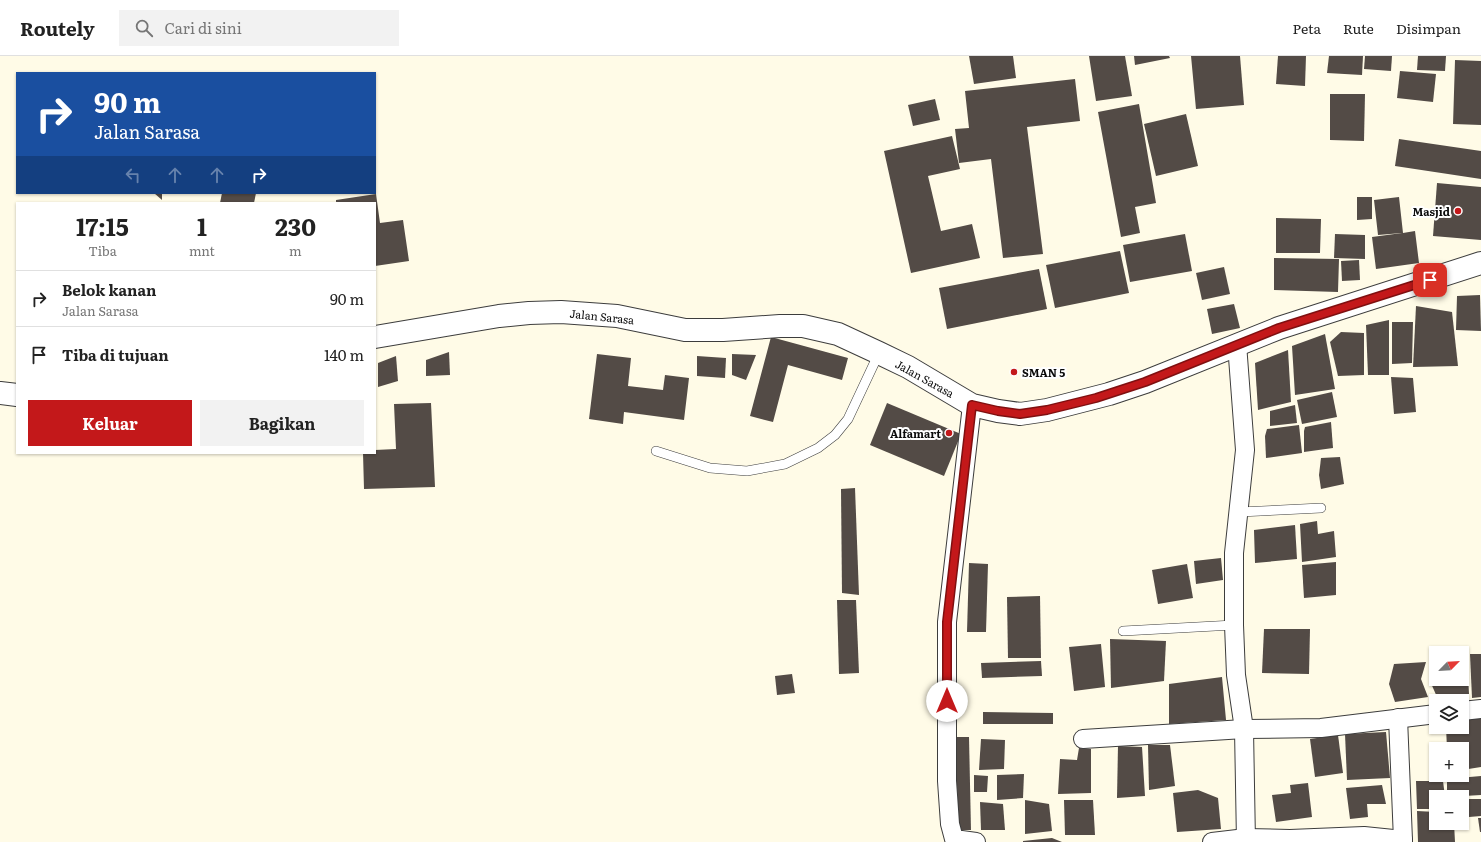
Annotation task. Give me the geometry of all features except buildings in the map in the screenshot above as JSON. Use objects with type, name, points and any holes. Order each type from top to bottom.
[{"type":"street","name":"Jalan Sarasa","points":[[376,337],[499,316],[561,312],[617,316],[686,330],[723,330],[803,326],[838,334],[879,353],[908,367],[972,405],[1020,414],[1047,410],[1096,398],[1145,382],[1279,328],[1481,263]]},
{"type":"street","points":[[1237,344],[1245,450],[1234,553],[1234,625],[1236,675],[1244,729],[1246,840]]},
{"type":"street","points":[[0,393],[16,395]]},
{"type":"street","points":[[972,405],[947,622],[947,781],[950,824],[954,841],[976,842]]},
{"type":"street","points":[[1469,710],[1481,709]]},
{"type":"street","points":[[1083,739],[1244,729],[1321,728],[1429,715]]},
{"type":"street","points":[[1212,842],[1364,836],[1403,841],[1398,718]]},
{"type":"lane","points":[[656,451],[710,468],[747,471],[785,464],[818,448],[835,435],[848,419],[879,353]]},
{"type":"lane","points":[[1239,512],[1321,508]]},
{"type":"lane","points":[[1123,631],[1234,625]]},
{"type":"place","name":"Masjid","points":[[1458,211]]},
{"type":"place","name":"SMAN 5","points":[[1014,372]]},
{"type":"place","name":"Alfamart","points":[[949,433]]},
{"type":"route","points":[[947,701],[947,622],[972,405],[1020,414],[1047,410],[1096,398],[1145,382],[1279,328],[1430,280]]}]
